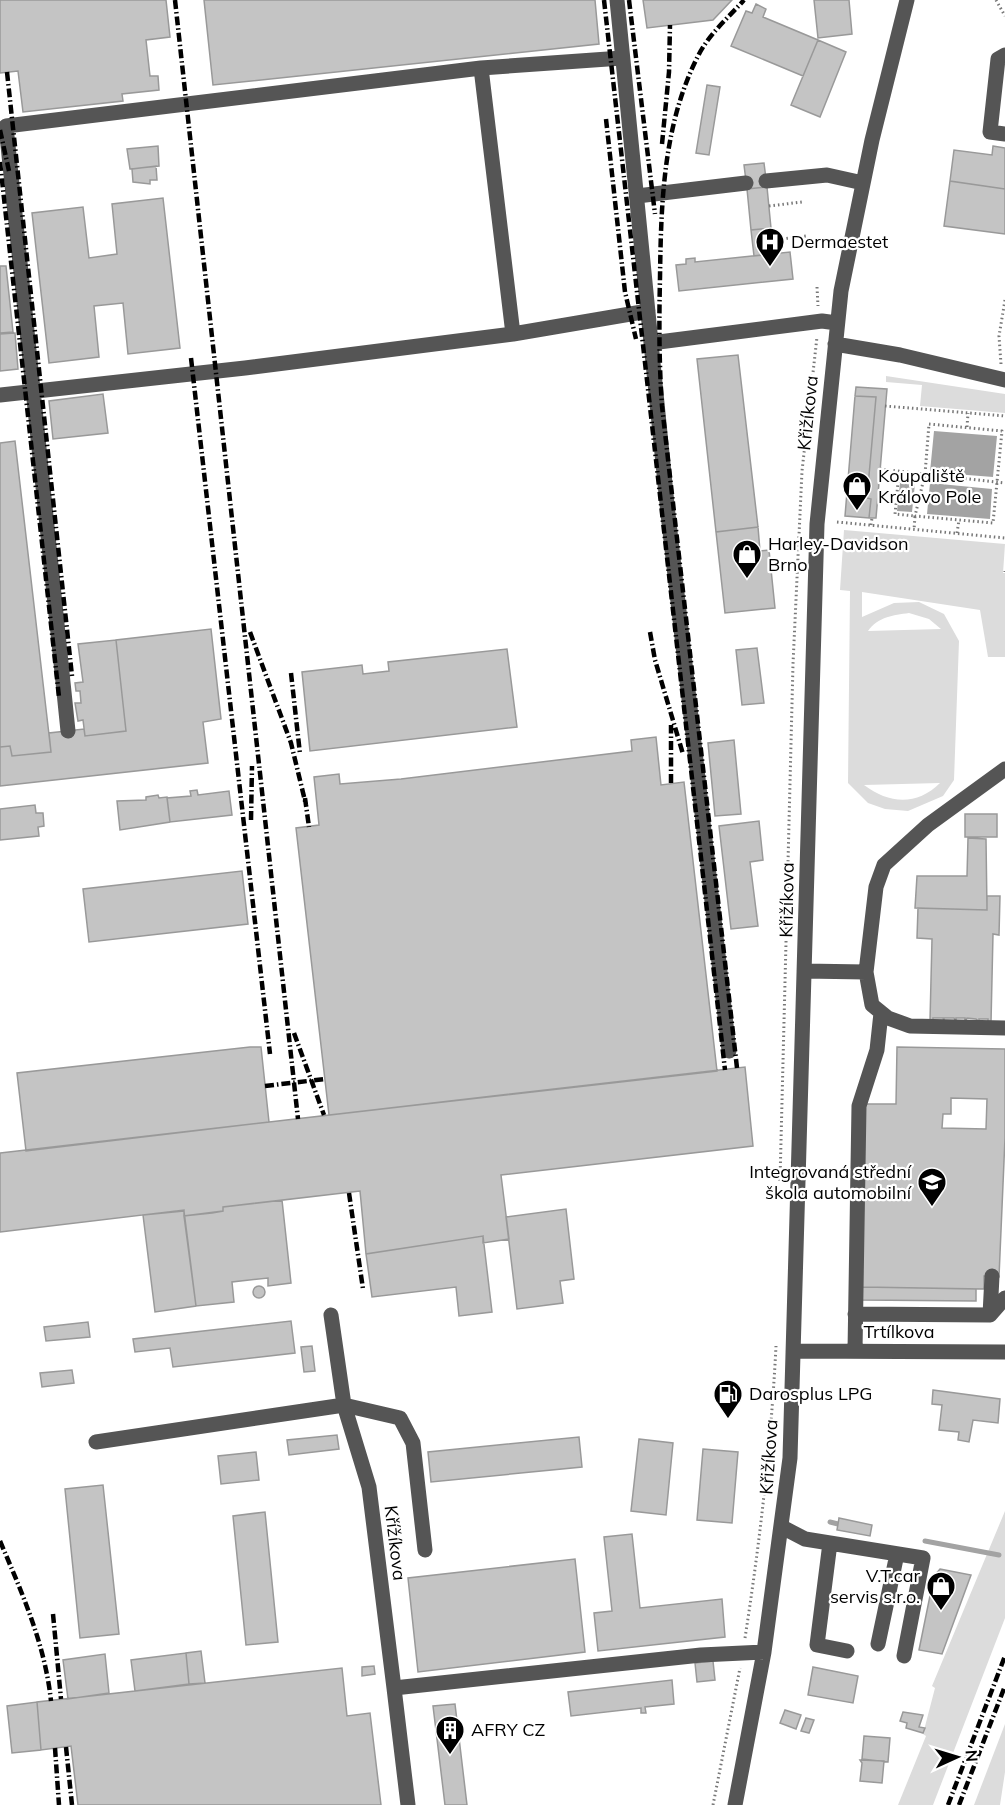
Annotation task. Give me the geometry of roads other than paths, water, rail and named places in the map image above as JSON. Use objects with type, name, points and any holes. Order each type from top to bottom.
[{"type":"street","points":[[617,0],[668,514],[729,1051]]},
{"type":"street","name":"Křižíkova","points":[[735,1805],[764,1652],[790,1458],[817,524],[837,323],[863,183],[907,0]]},
{"type":"street","points":[[1005,55],[998,59],[990,132],[1005,134]]},
{"type":"street","points":[[68,731],[6,126],[481,68],[622,58]]},
{"type":"street","points":[[481,68],[513,334]]},
{"type":"street","points":[[766,181],[827,175],[863,183]]},
{"type":"street","points":[[637,196],[746,183]]},
{"type":"street","points":[[0,395],[513,334],[648,311]]},
{"type":"street","points":[[651,343],[822,321],[837,323]]},
{"type":"street","points":[[835,344],[895,354],[1003,380]]},
{"type":"street","points":[[1005,769],[928,825],[884,865],[876,887],[866,972],[872,1005],[888,1018],[910,1026],[1005,1028]]},
{"type":"street","points":[[804,971],[866,972]]},
{"type":"street","points":[[855,1351],[859,1106],[877,1050],[881,1013]]},
{"type":"street","points":[[990,1315],[992,1276]]},
{"type":"street","points":[[855,1314],[990,1315],[1005,1298]]},
{"type":"street","name":"Křížíkova","points":[[331,1315],[344,1405],[369,1487],[408,1805]]},
{"type":"street","name":"Trtílkova","points":[[793,1351],[1005,1352]]},
{"type":"street","name":"Křížíkova","points":[[96,1442],[344,1405],[400,1418],[413,1443],[426,1550]]},
{"type":"street","points":[[782,1527],[805,1539],[923,1558],[904,1656]]},
{"type":"street","points":[[830,1543],[817,1645],[847,1651]]},
{"type":"street","points":[[878,1644],[897,1554]]},
{"type":"street","points":[[394,1688],[689,1656],[764,1652]]},
{"type":"waterway","points":[[830,1522],[838,1524]]},
{"type":"waterway","points":[[925,1541],[999,1555]]},
{"type":"railway","points":[[175,0],[298,1119]]},
{"type":"railway","points":[[604,0],[725,1070]]},
{"type":"railway","points":[[629,0],[655,214]]},
{"type":"railway","points":[[737,1068],[662,406],[659,310],[663,193],[677,109],[686,82],[702,48],[744,0]]},
{"type":"railway","points":[[662,144],[669,72],[670,25]]},
{"type":"railway","points":[[7,72],[72,676]]},
{"type":"railway","points":[[606,119],[625,292],[636,339]]},
{"type":"railway","points":[[0,130],[9,171]]},
{"type":"railway","points":[[0,162],[59,697]]},
{"type":"railway","points":[[191,358],[270,1054]]},
{"type":"railway","points":[[250,632],[291,743],[306,805]]},
{"type":"railway","points":[[650,632],[655,660],[683,754]]},
{"type":"railway","points":[[291,673],[300,754]]},
{"type":"railway","points":[[671,725],[671,783]]},
{"type":"railway","points":[[251,820],[252,766]]},
{"type":"railway","points":[[305,798],[309,827]]},
{"type":"railway","points":[[294,1033],[324,1115]]},
{"type":"railway","points":[[265,1086],[325,1079]]},
{"type":"railway","points":[[349,1193],[363,1289]]},
{"type":"railway","points":[[0,1541],[38,1639],[51,1701]]},
{"type":"railway","points":[[53,1614],[61,1699]]},
{"type":"railway","points":[[948,1805],[1005,1656]]},
{"type":"railway","points":[[959,1805],[1005,1686]]},
{"type":"railway","points":[[66,1747],[72,1805]]},
{"type":"railway","points":[[55,1748],[59,1805]]},
{"type":"place","name":"Dermaestet","points":[[770,268]]},
{"type":"place","name":"Koupaliště Královo Pole","points":[[857,512]]},
{"type":"place","name":"Harley-Davidson Brno","points":[[747,580]]},
{"type":"place","name":"Integrovaná střední škola automobilní","points":[[932,1208]]},
{"type":"place","name":"Darosplus LPG","points":[[728,1420]]},
{"type":"place","name":"V.T.car servis s.r.o.","points":[[941,1612]]},
{"type":"place","name":"AFRY CZ","points":[[450,1756]]}]
